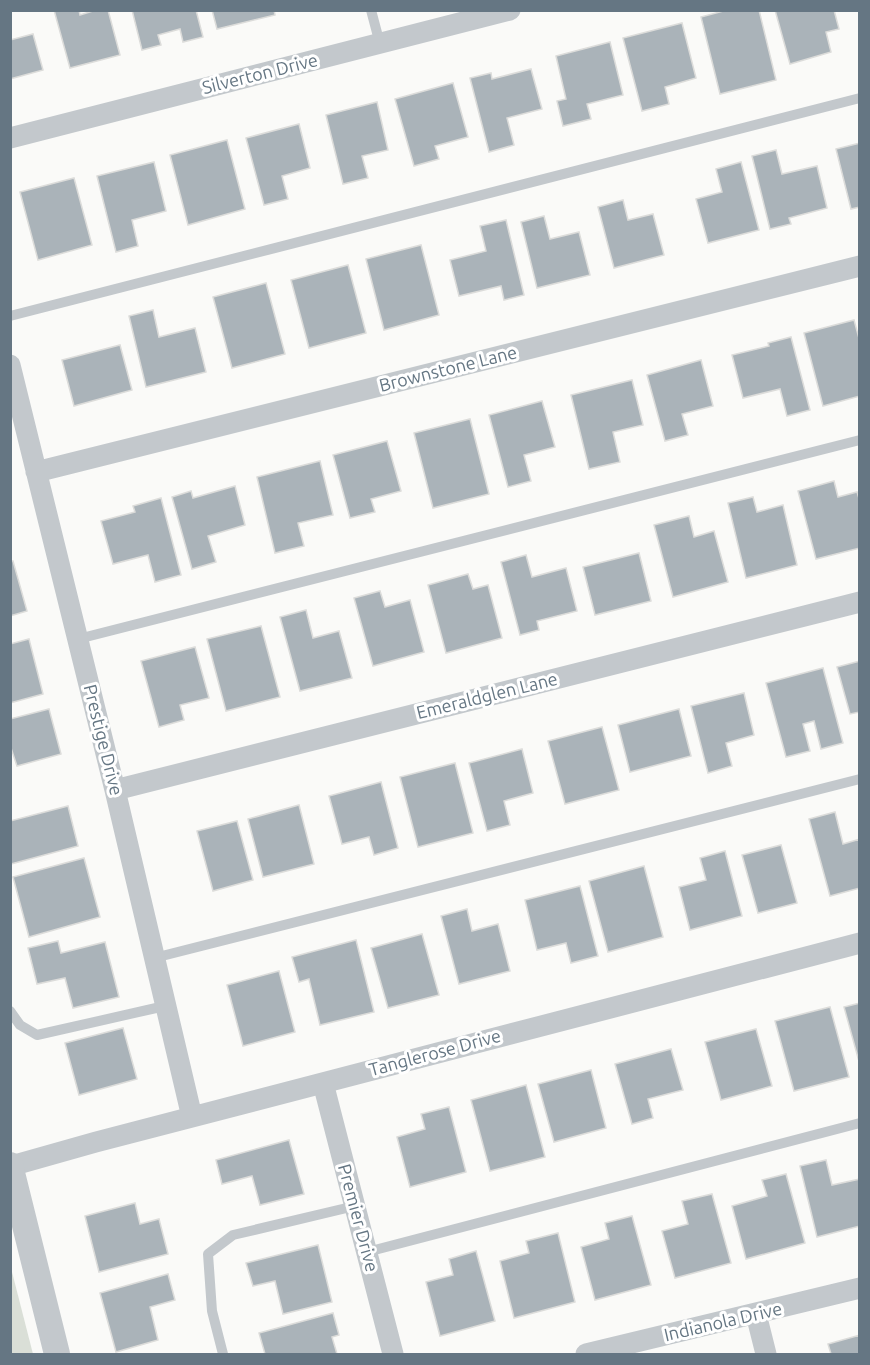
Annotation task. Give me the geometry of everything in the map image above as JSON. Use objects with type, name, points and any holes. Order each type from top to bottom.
[{"type":"street","name":"Silverton Drive","points":[[10,138],[509,11]]},
{"type":"street","name":"Brownstone Lane","points":[[36,472],[860,266]]},
{"type":"street","name":"Prestige Drive","points":[[10,365],[115,790],[192,1117]]},
{"type":"street","name":"Emeraldglen Lane","points":[[115,790],[860,602]]},
{"type":"street","name":"Tanglerose Drive","points":[[11,1166],[860,943]]},
{"type":"street","name":"Premier Drive","points":[[323,1083],[393,1354]]},
{"type":"street","points":[[11,1166],[57,1354]]},
{"type":"street","name":"Indianola Drive","points":[[586,1354],[860,1288]]},
{"type":"street","points":[[756,1314],[766,1354]]},
{"type":"lane","points":[[371,10],[380,44]]},
{"type":"lane","points":[[10,316],[860,98]]},
{"type":"lane","points":[[78,639],[860,440]]},
{"type":"lane","points":[[154,958],[860,779]]},
{"type":"lane","points":[[10,1011],[20,1025],[37,1035],[165,1006]]},
{"type":"lane","points":[[367,1252],[860,1123]]},
{"type":"lane","points":[[224,1354],[212,1311],[208,1254],[233,1235],[355,1206]]},
{"type":"shaded area","points":[[11,1268],[33,1354],[11,1354]]},
{"type":"building","points":[[54,10],[79,10],[80,15],[96,10],[108,10],[120,55],[70,68]]},
{"type":"building","points":[[132,10],[196,10],[203,37],[183,42],[180,29],[158,35],[161,45],[142,50]]},
{"type":"building","points":[[212,10],[274,10],[275,15],[217,29]]},
{"type":"building","points":[[727,10],[759,10],[776,80],[720,94],[701,17]]},
{"type":"building","points":[[775,10],[834,10],[839,29],[826,32],[831,52],[790,64]]},
{"type":"building","points":[[682,23],[696,78],[665,87],[669,104],[642,111],[623,38]]},
{"type":"building","points":[[33,34],[43,70],[10,79],[10,40]]},
{"type":"building","points":[[610,42],[623,95],[587,104],[591,119],[563,126],[557,101],[566,99],[556,56]]},
{"type":"building","points":[[531,69],[542,109],[507,118],[514,145],[489,152],[470,78],[491,73],[492,79]]},
{"type":"building","points":[[453,83],[468,137],[435,146],[439,159],[414,166],[395,99]]},
{"type":"building","points":[[377,102],[388,150],[362,156],[368,178],[343,184],[326,115]]},
{"type":"building","points":[[299,124],[310,168],[282,176],[288,199],[264,205],[246,138]]},
{"type":"building","points":[[227,140],[245,209],[188,225],[170,155]]},
{"type":"building","points":[[860,143],[860,207],[851,209],[836,149]]},
{"type":"building","points":[[776,150],[782,174],[817,166],[827,208],[789,218],[791,224],[770,229],[752,156]]},
{"type":"building","points":[[154,162],[166,211],[132,220],[138,246],[116,252],[97,176]]},
{"type":"building","points":[[741,162],[759,230],[708,243],[696,199],[722,192],[716,169]]},
{"type":"building","points":[[74,178],[92,245],[38,260],[20,192]]},
{"type":"building","points":[[623,200],[628,220],[653,214],[664,255],[614,268],[598,207]]},
{"type":"building","points":[[544,216],[550,239],[579,232],[590,275],[537,288],[521,222]]},
{"type":"building","points":[[506,220],[524,295],[504,300],[501,286],[459,296],[450,260],[486,251],[480,226]]},
{"type":"building","points":[[421,245],[439,315],[384,330],[366,259]]},
{"type":"building","points":[[348,265],[366,333],[309,348],[291,280]]},
{"type":"building","points":[[266,283],[285,354],[232,368],[213,297]]},
{"type":"building","points":[[153,310],[159,337],[195,328],[206,372],[146,387],[129,316]]},
{"type":"building","points":[[854,320],[860,342],[860,396],[823,406],[804,333]]},
{"type":"building","points":[[791,337],[810,410],[787,416],[780,389],[743,398],[732,355],[769,346],[768,343]]},
{"type":"building","points":[[120,345],[132,390],[74,406],[62,360]]},
{"type":"building","points":[[701,360],[713,406],[682,414],[688,435],[665,441],[647,375]]},
{"type":"building","points":[[632,380],[643,425],[613,432],[620,462],[589,469],[571,395]]},
{"type":"building","points":[[542,401],[555,447],[524,455],[531,481],[508,487],[489,415]]},
{"type":"building","points":[[470,419],[489,494],[433,508],[414,433]]},
{"type":"building","points":[[387,441],[401,491],[371,499],[375,512],[350,518],[333,455]]},
{"type":"building","points":[[320,461],[333,515],[298,523],[304,546],[275,553],[257,477]]},
{"type":"building","points":[[834,481],[838,497],[857,492],[860,502],[860,548],[816,559],[798,491]]},
{"type":"building","points":[[235,486],[245,525],[208,536],[216,562],[192,569],[172,497],[191,491],[193,498]]},
{"type":"building","points":[[753,497],[757,512],[783,505],[797,565],[746,578],[728,503]]},
{"type":"building","points":[[161,498],[181,575],[155,582],[148,555],[113,564],[101,521],[135,512],[133,506]]},
{"type":"building","points":[[689,516],[694,537],[714,531],[728,582],[673,597],[654,525]]},
{"type":"building","points":[[639,553],[651,601],[595,615],[583,567]]},
{"type":"building","points":[[526,555],[532,577],[566,568],[577,611],[537,621],[539,630],[520,635],[501,562]]},
{"type":"building","points":[[10,561],[13,561],[27,611],[10,616]]},
{"type":"building","points":[[468,574],[473,589],[488,585],[502,638],[446,653],[428,585]]},
{"type":"building","points":[[380,591],[385,607],[410,600],[424,652],[373,666],[354,598]]},
{"type":"building","points":[[306,610],[313,638],[339,631],[352,678],[300,691],[280,617]]},
{"type":"building","points":[[261,626],[280,697],[226,711],[207,639]]},
{"type":"building","points":[[29,639],[43,694],[10,703],[10,644]]},
{"type":"building","points":[[195,647],[209,698],[180,705],[184,720],[159,727],[141,661]]},
{"type":"building","points":[[860,661],[860,712],[850,714],[837,667]]},
{"type":"building","points":[[823,668],[843,743],[821,749],[814,721],[803,724],[810,751],[786,757],[766,683]]},
{"type":"building","points":[[744,693],[754,735],[726,743],[732,766],[708,773],[691,706]]},
{"type":"building","points":[[49,709],[61,754],[17,766],[10,745],[10,719]]},
{"type":"building","points":[[679,709],[691,756],[630,772],[618,725]]},
{"type":"building","points":[[602,727],[619,790],[565,804],[548,741]]},
{"type":"building","points":[[522,749],[533,793],[504,801],[510,825],[487,831],[469,763]]},
{"type":"building","points":[[455,763],[473,833],[418,847],[400,777]]},
{"type":"building","points":[[381,782],[398,848],[374,855],[369,837],[342,844],[329,796]]},
{"type":"building","points":[[299,805],[314,864],[263,877],[248,819]]},
{"type":"building","points":[[68,806],[78,846],[11,864],[10,821]]},
{"type":"building","points":[[835,812],[843,844],[860,839],[860,888],[830,896],[809,819]]},
{"type":"building","points":[[237,821],[253,880],[213,891],[197,831]]},
{"type":"building","points":[[781,845],[797,903],[758,913],[742,855]]},
{"type":"building","points":[[725,851],[742,916],[690,930],[679,887],[706,880],[700,858]]},
{"type":"building","points":[[84,858],[100,917],[29,937],[13,877]]},
{"type":"building","points":[[644,866],[663,937],[608,952],[589,881]]},
{"type":"building","points":[[580,886],[598,956],[571,963],[566,943],[537,950],[525,900]]},
{"type":"building","points":[[467,909],[472,931],[498,924],[510,971],[459,984],[441,916]]},
{"type":"building","points":[[422,934],[439,995],[388,1008],[371,948]]},
{"type":"building","points":[[356,940],[374,1012],[320,1025],[309,979],[299,982],[292,957]]},
{"type":"building","points":[[58,941],[61,953],[105,942],[119,997],[73,1008],[65,978],[37,984],[28,948]]},
{"type":"building","points":[[279,971],[295,1032],[243,1046],[227,985]]},
{"type":"building","points":[[860,1003],[860,1065],[844,1007]]},
{"type":"building","points":[[830,1007],[849,1077],[794,1091],[775,1021]]},
{"type":"building","points":[[123,1028],[137,1079],[79,1095],[65,1043]]},
{"type":"building","points":[[756,1029],[772,1086],[721,1100],[705,1042]]},
{"type":"building","points":[[671,1049],[683,1090],[648,1099],[653,1118],[632,1124],[615,1064]]},
{"type":"building","points":[[591,1070],[606,1128],[554,1142],[538,1084]]},
{"type":"building","points":[[526,1085],[545,1157],[490,1171],[471,1100]]},
{"type":"building","points":[[449,1107],[466,1172],[410,1187],[397,1137],[425,1129],[421,1114]]},
{"type":"building","points":[[289,1140],[304,1194],[260,1205],[252,1176],[222,1184],[216,1160]]},
{"type":"building","points":[[826,1160],[832,1185],[860,1179],[860,1226],[817,1237],[800,1166]]},
{"type":"building","points":[[786,1174],[805,1243],[746,1259],[732,1206],[767,1196],[762,1180]]},
{"type":"building","points":[[712,1194],[731,1263],[675,1278],[662,1231],[688,1224],[682,1201]]},
{"type":"building","points":[[135,1203],[140,1224],[159,1219],[168,1254],[99,1272],[85,1216]]},
{"type":"building","points":[[632,1216],[651,1285],[595,1300],[581,1247],[609,1239],[605,1223]]},
{"type":"building","points":[[558,1233],[575,1302],[514,1318],[500,1261],[529,1253],[526,1241]]},
{"type":"building","points":[[318,1245],[332,1302],[283,1314],[275,1281],[253,1286],[246,1263]]},
{"type":"building","points":[[476,1251],[495,1321],[440,1336],[426,1282],[453,1275],[449,1259]]},
{"type":"building","points":[[168,1274],[175,1300],[150,1307],[158,1340],[116,1352],[100,1293]]},
{"type":"building","points":[[333,1313],[339,1335],[332,1337],[337,1354],[265,1354],[259,1333]]},
{"type":"building","points":[[860,1335],[860,1354],[831,1354],[828,1344]]}]
